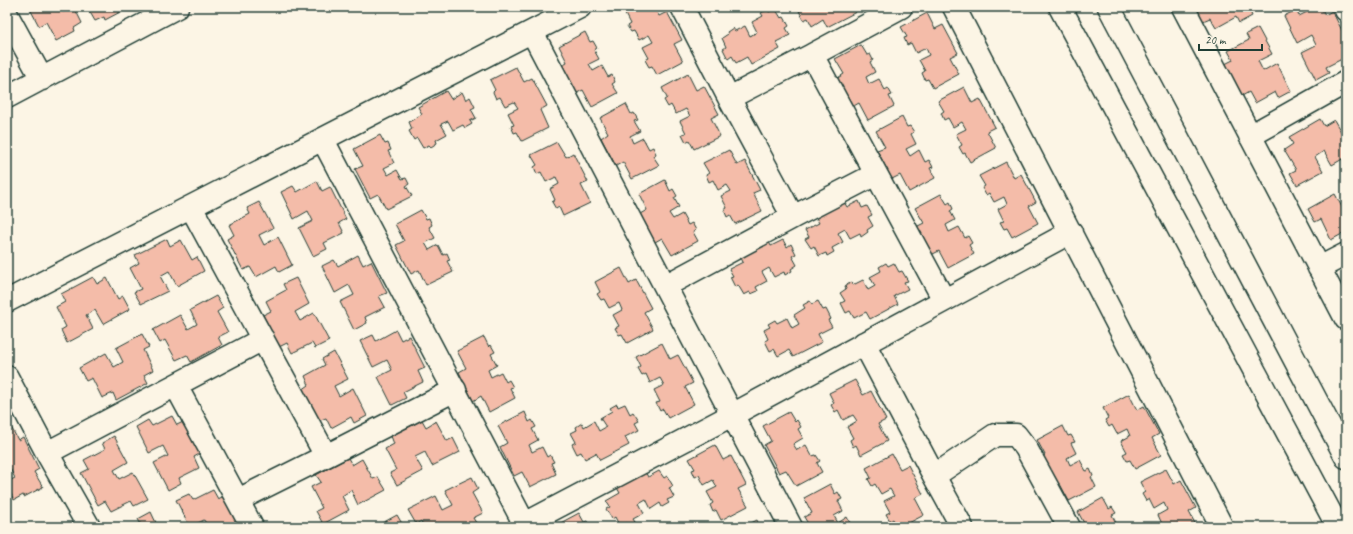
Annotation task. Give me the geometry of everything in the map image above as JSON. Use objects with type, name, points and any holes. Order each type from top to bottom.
[{"type":"street","points":[[7,97],[176,7]]},
{"type":"street","points":[[7,301],[580,7]]},
{"type":"street","points":[[682,7],[793,217]]},
{"type":"street","points":[[729,98],[902,7]]},
{"type":"street","points":[[954,7],[1222,527]]},
{"type":"street","points":[[1060,7],[1338,527]]},
{"type":"street","points":[[1109,7],[1346,457]]},
{"type":"street","points":[[1183,7],[1346,319]]},
{"type":"street","points":[[7,15],[42,79]]},
{"type":"street","points":[[532,32],[792,527]]},
{"type":"street","points":[[812,55],[944,300]]},
{"type":"street","points":[[1250,136],[1346,82]]},
{"type":"street","points":[[323,140],[455,390],[523,526],[1071,232]]},
{"type":"street","points":[[665,286],[876,174]]},
{"type":"street","points":[[191,207],[326,456]]},
{"type":"street","points":[[1319,268],[1346,254]]},
{"type":"street","points":[[47,453],[263,339]]},
{"type":"street","points":[[864,343],[962,527]]},
{"type":"street","points":[[7,377],[47,453],[89,527]]},
{"type":"street","points":[[176,386],[252,527]]},
{"type":"street","points":[[238,500],[455,390]]},
{"type":"street","points":[[934,476],[995,435],[1016,435],[1026,448],[1069,527]]},
{"type":"building","points":[[29,7],[61,7],[63,12],[74,7],[82,23],[74,28],[75,31],[56,41],[46,22],[39,26]]},
{"type":"building","points":[[87,7],[122,7],[124,10],[105,20],[104,17],[95,21]]},
{"type":"building","points":[[638,7],[654,7],[659,16],[667,12],[682,40],[674,44],[683,61],[657,75],[652,66],[649,67],[645,60],[649,58],[643,47],[653,42],[649,35],[639,40],[634,31],[631,32],[627,26],[630,24],[625,14]]},
{"type":"building","points":[[802,7],[854,7],[856,12],[827,27],[823,19],[812,26],[808,18],[804,20],[799,11],[803,9]]},
{"type":"building","points":[[1195,7],[1248,7],[1252,16],[1239,23],[1236,17],[1216,28],[1210,18],[1203,21]]},
{"type":"building","points":[[1317,7],[1321,7],[1325,15],[1332,11],[1346,38],[1346,44],[1341,46],[1346,57],[1326,67],[1329,73],[1316,80],[1302,52],[1316,45],[1311,35],[1297,43],[1284,16],[1296,10],[1299,16]]},
{"type":"building","points":[[775,8],[781,18],[784,17],[789,26],[786,28],[790,35],[776,42],[780,49],[751,65],[747,57],[736,63],[732,56],[728,59],[723,49],[726,47],[722,38],[728,34],[727,32],[733,28],[735,31],[745,26],[750,36],[757,32],[752,22],[763,16],[761,13],[768,9],[769,12]]},
{"type":"building","points":[[927,13],[935,29],[943,25],[958,53],[950,57],[959,74],[933,88],[928,79],[925,80],[922,73],[925,71],[919,60],[929,55],[926,48],[916,53],[911,43],[907,45],[904,38],[907,37],[901,27]]},
{"type":"building","points":[[1258,28],[1272,54],[1258,61],[1263,71],[1277,63],[1291,91],[1278,98],[1275,92],[1255,103],[1249,92],[1242,96],[1225,64],[1233,60],[1228,51],[1249,40],[1246,34]]},
{"type":"building","points":[[585,32],[590,42],[593,41],[597,48],[594,50],[599,59],[589,64],[593,71],[602,66],[608,77],[612,75],[615,82],[612,84],[618,93],[592,107],[583,90],[575,94],[560,66],[567,62],[559,46]]},
{"type":"building","points":[[861,45],[867,55],[870,54],[873,60],[870,62],[875,72],[866,77],[869,84],[879,79],[885,90],[888,88],[892,95],[889,96],[894,106],[868,120],[859,103],[852,107],[836,79],[844,74],[835,59]]},
{"type":"building","points":[[516,67],[524,82],[532,78],[547,106],[540,110],[548,128],[522,141],[517,132],[514,133],[511,126],[514,125],[508,113],[518,108],[514,102],[505,106],[500,97],[496,99],[493,92],[495,90],[490,80]]},
{"type":"building","points":[[688,74],[696,90],[704,86],[719,114],[711,118],[720,136],[694,149],[689,140],[686,142],[682,134],[686,133],[680,121],[690,116],[686,109],[676,114],[671,105],[668,107],[664,100],[667,98],[662,88]]},
{"type":"building","points":[[964,87],[972,103],[980,99],[995,127],[987,131],[996,148],[970,162],[965,153],[963,154],[959,147],[962,145],[956,134],[966,129],[962,122],[953,127],[948,118],[944,120],[941,113],[944,111],[938,101]]},
{"type":"building","points":[[446,91],[451,99],[462,92],[466,100],[470,97],[475,107],[471,109],[476,118],[470,121],[472,124],[465,128],[463,125],[453,130],[448,121],[441,124],[447,134],[436,140],[437,143],[431,147],[429,145],[423,148],[417,138],[414,140],[409,131],[412,129],[409,122],[422,114],[418,107]]},
{"type":"building","points":[[626,104],[631,114],[634,113],[638,120],[634,121],[640,131],[630,136],[633,143],[643,138],[649,149],[653,147],[656,154],[653,156],[659,165],[632,179],[623,162],[616,166],[601,138],[608,133],[600,118]]},
{"type":"building","points":[[902,117],[907,127],[910,126],[914,132],[911,134],[916,144],[906,149],[910,156],[919,150],[925,162],[929,160],[933,167],[930,168],[935,178],[909,192],[900,175],[892,179],[877,150],[885,147],[876,131]]},
{"type":"building","points":[[1320,119],[1324,126],[1334,120],[1346,140],[1346,157],[1332,165],[1324,151],[1315,157],[1323,171],[1297,185],[1290,173],[1296,170],[1284,150],[1293,144],[1289,137]]},
{"type":"building","points":[[380,135],[385,144],[388,143],[391,150],[388,151],[394,163],[384,168],[388,175],[397,170],[402,179],[406,178],[409,184],[406,186],[412,196],[386,209],[378,194],[370,198],[355,169],[363,166],[354,149]]},
{"type":"building","points":[[557,142],[566,157],[573,153],[588,182],[581,185],[590,203],[563,216],[559,207],[556,209],[552,202],[555,200],[550,189],[559,184],[556,177],[546,182],[541,172],[537,174],[534,167],[537,165],[531,155]]},
{"type":"building","points":[[729,150],[737,165],[745,161],[760,190],[753,193],[762,211],[735,224],[730,215],[727,217],[724,210],[727,208],[721,196],[731,191],[727,185],[718,190],[713,180],[709,182],[706,175],[709,173],[703,163]]},
{"type":"building","points":[[1006,162],[1014,178],[1021,174],[1036,202],[1029,206],[1038,223],[1012,237],[1007,228],[1004,229],[1000,222],[1004,221],[998,209],[1007,204],[1004,197],[994,202],[989,193],[986,195],[982,188],[985,186],[979,176]]},
{"type":"building","points":[[665,180],[670,191],[673,189],[677,196],[674,198],[679,207],[669,213],[673,219],[682,214],[688,225],[692,223],[696,230],[693,232],[698,241],[672,255],[662,238],[655,242],[640,214],[647,210],[639,194]]},
{"type":"building","points":[[317,181],[322,191],[330,187],[346,219],[339,223],[344,233],[324,243],[327,249],[313,256],[299,228],[313,221],[308,211],[294,219],[281,192],[293,186],[297,192]]},
{"type":"building","points":[[941,194],[947,204],[950,202],[953,209],[950,211],[955,220],[946,225],[949,232],[959,227],[965,238],[968,236],[972,243],[969,245],[974,254],[948,268],[939,251],[931,255],[916,227],[924,223],[915,208]]},
{"type":"building","points":[[1335,194],[1343,209],[1346,207],[1346,241],[1342,234],[1331,240],[1321,219],[1315,222],[1308,209]]},
{"type":"building","points":[[843,200],[847,207],[859,201],[862,208],[867,206],[872,215],[868,217],[873,226],[861,237],[860,233],[850,238],[845,229],[838,233],[843,242],[832,248],[834,252],[827,256],[826,253],[819,256],[814,246],[811,248],[805,239],[809,237],[805,230],[819,223],[815,216]]},
{"type":"building","points":[[259,202],[273,228],[259,235],[264,245],[278,237],[292,265],[279,272],[276,266],[256,277],[250,267],[243,270],[227,239],[234,235],[229,225],[250,214],[247,208]]},
{"type":"building","points":[[421,210],[426,219],[429,218],[432,225],[429,227],[435,238],[425,243],[429,250],[438,245],[443,255],[447,253],[450,260],[447,261],[453,272],[426,285],[419,270],[411,274],[396,245],[404,241],[395,224]]},
{"type":"building","points":[[767,238],[771,246],[783,240],[787,247],[791,244],[796,254],[792,256],[797,265],[791,269],[792,271],[785,275],[784,272],[774,277],[769,268],[762,272],[767,281],[756,287],[758,291],[751,294],[750,292],[744,295],[738,285],[735,287],[730,277],[733,276],[729,269],[743,262],[739,254]]},
{"type":"building","points":[[167,239],[170,246],[181,240],[192,260],[197,257],[204,271],[177,286],[169,271],[160,276],[168,291],[141,304],[134,292],[141,289],[130,268],[139,263],[135,255]]},
{"type":"building","points":[[358,255],[363,265],[371,261],[387,293],[379,296],[385,307],[365,317],[367,323],[354,330],[340,302],[354,295],[349,285],[335,293],[322,266],[334,260],[338,266]]},
{"type":"building","points":[[886,263],[888,266],[894,263],[899,272],[902,271],[908,281],[904,282],[908,289],[894,296],[898,304],[870,319],[866,312],[854,318],[850,311],[846,313],[841,303],[845,301],[840,293],[846,289],[845,286],[852,282],[853,285],[863,280],[868,290],[875,286],[870,277],[881,271],[879,267]]},
{"type":"building","points":[[621,268],[629,284],[636,280],[651,308],[644,312],[653,329],[627,343],[622,334],[619,335],[615,328],[619,326],[613,315],[622,310],[619,303],[609,308],[604,299],[601,300],[597,294],[600,292],[595,282]]},
{"type":"building","points":[[93,277],[97,284],[107,278],[118,299],[123,296],[130,309],[103,324],[95,310],[86,315],[93,329],[67,343],[61,330],[66,327],[56,307],[65,302],[61,294]]},
{"type":"building","points":[[296,278],[309,304],[295,312],[300,321],[314,313],[329,341],[315,348],[312,343],[292,353],[287,343],[279,347],[263,315],[271,311],[266,301],[286,290],[283,284]]},
{"type":"building","points":[[216,296],[223,308],[217,312],[228,332],[218,337],[222,345],[191,362],[187,355],[176,360],[165,340],[160,343],[153,330],[180,315],[188,329],[197,324],[190,310]]},
{"type":"building","points":[[810,301],[812,304],[818,301],[823,310],[826,309],[831,319],[828,320],[832,327],[818,334],[822,342],[793,357],[789,350],[778,356],[774,349],[770,351],[765,341],[768,339],[764,330],[770,327],[768,324],[775,320],[777,323],[787,318],[792,328],[799,324],[794,315],[805,308],[803,305]]},
{"type":"building","points":[[396,330],[401,340],[409,336],[425,368],[418,371],[423,382],[403,392],[406,398],[392,405],[378,377],[392,370],[387,360],[373,367],[360,341],[373,335],[376,341]]},
{"type":"building","points":[[142,334],[149,347],[143,350],[153,370],[144,375],[148,383],[116,400],[113,393],[102,398],[92,378],[86,381],[79,368],[106,353],[114,367],[123,362],[116,348]]},
{"type":"building","points":[[484,337],[489,347],[491,345],[495,352],[491,354],[497,365],[488,370],[491,377],[501,372],[506,382],[509,380],[513,387],[510,388],[515,398],[489,412],[481,396],[473,401],[459,372],[466,368],[457,351]]},
{"type":"building","points":[[662,343],[670,359],[678,355],[693,383],[685,387],[694,404],[668,418],[663,409],[660,411],[656,403],[660,402],[654,390],[664,385],[660,378],[650,383],[646,374],[642,376],[638,369],[641,367],[636,357]]},
{"type":"building","points":[[334,352],[348,379],[334,386],[339,396],[353,388],[367,416],[354,423],[351,417],[331,428],[326,418],[318,421],[302,390],[309,385],[305,376],[325,365],[322,359]]},
{"type":"building","points":[[855,380],[863,395],[871,391],[886,420],[878,424],[887,441],[861,455],[856,445],[853,447],[850,440],[853,438],[847,427],[857,421],[853,415],[843,420],[838,410],[835,412],[831,405],[834,403],[829,393]]},
{"type":"building","points":[[1129,394],[1137,410],[1144,406],[1159,434],[1152,438],[1161,455],[1135,469],[1130,460],[1127,461],[1123,454],[1127,452],[1121,441],[1130,436],[1127,429],[1117,434],[1112,425],[1109,427],[1105,420],[1108,418],[1103,408]]},
{"type":"building","points":[[617,404],[618,407],[625,404],[630,414],[633,412],[639,421],[635,423],[639,430],[625,437],[629,445],[600,460],[596,453],[585,459],[581,452],[577,454],[572,444],[576,442],[571,433],[577,430],[576,427],[582,423],[584,427],[594,421],[599,431],[606,427],[600,418],[612,411],[610,408]]},
{"type":"building","points":[[525,412],[529,422],[532,420],[536,427],[532,429],[538,440],[529,445],[532,452],[542,447],[547,457],[550,455],[554,462],[551,463],[556,474],[530,487],[522,472],[514,476],[500,447],[507,443],[498,426]]},
{"type":"building","points":[[789,412],[795,422],[797,420],[801,427],[798,429],[803,438],[793,444],[797,450],[806,445],[812,456],[816,455],[820,461],[817,463],[822,472],[796,486],[786,470],[779,473],[764,445],[771,441],[763,426]]},
{"type":"building","points":[[172,416],[177,425],[185,421],[201,453],[194,457],[199,468],[179,478],[181,483],[168,490],[154,463],[168,456],[163,446],[149,453],[136,427],[148,420],[152,426]]},
{"type":"building","points":[[422,420],[426,427],[436,421],[447,441],[453,438],[460,452],[432,466],[425,452],[415,457],[423,471],[397,485],[390,473],[396,470],[385,449],[394,444],[391,436]]},
{"type":"building","points":[[10,425],[18,440],[23,437],[39,469],[34,472],[43,487],[24,497],[23,495],[14,500],[7,486],[7,482],[15,478],[7,463],[7,426]]},
{"type":"building","points":[[1063,426],[1068,436],[1071,435],[1075,442],[1071,443],[1076,453],[1067,458],[1070,465],[1080,460],[1086,471],[1090,469],[1093,476],[1091,477],[1096,487],[1069,501],[1060,484],[1053,488],[1038,460],[1045,455],[1037,440]]},
{"type":"building","points":[[114,436],[128,462],[114,470],[119,479],[133,472],[148,499],[134,506],[131,501],[111,511],[105,501],[98,505],[81,473],[89,469],[84,460],[105,449],[102,443]]},
{"type":"building","points":[[715,445],[723,460],[731,456],[746,485],[738,489],[748,506],[721,520],[716,510],[713,512],[710,505],[713,503],[707,492],[717,487],[713,480],[704,485],[699,475],[695,477],[692,470],[695,469],[689,459]]},
{"type":"building","points":[[892,454],[900,469],[908,465],[923,494],[915,498],[924,515],[901,527],[897,527],[893,519],[890,521],[886,514],[890,512],[884,501],[894,496],[890,489],[881,494],[875,484],[872,486],[868,479],[871,478],[866,468]]},
{"type":"building","points":[[348,458],[352,465],[362,459],[373,479],[378,477],[386,490],[358,505],[351,490],[342,496],[349,510],[323,524],[316,511],[322,508],[311,487],[321,482],[316,475]]},
{"type":"building","points":[[1166,469],[1174,484],[1181,480],[1196,508],[1189,512],[1197,527],[1162,527],[1163,526],[1158,515],[1167,510],[1164,503],[1154,509],[1149,499],[1146,501],[1142,494],[1145,492],[1140,482]]},
{"type":"building","points":[[644,470],[648,477],[659,471],[664,478],[667,476],[673,486],[669,488],[674,497],[667,500],[669,503],[662,507],[660,503],[651,509],[646,499],[639,503],[644,513],[633,519],[635,522],[628,526],[626,523],[620,527],[615,517],[612,519],[606,509],[610,507],[606,501],[620,493],[616,486]]},
{"type":"building","points":[[472,477],[478,489],[472,493],[483,513],[473,518],[478,526],[424,527],[421,521],[416,524],[408,510],[436,496],[443,510],[453,505],[445,490]]},
{"type":"building","points":[[830,484],[835,494],[838,492],[842,499],[838,501],[843,511],[834,516],[838,523],[847,517],[852,527],[810,527],[804,517],[812,513],[804,498]]},
{"type":"building","points":[[213,490],[218,499],[226,495],[241,527],[208,527],[204,520],[190,527],[176,500],[189,494],[193,500]]},
{"type":"building","points":[[1103,498],[1109,509],[1112,507],[1116,513],[1112,515],[1117,525],[1114,527],[1086,527],[1078,512]]},
{"type":"building","points":[[151,512],[158,527],[138,527],[141,525],[138,519]]},
{"type":"building","points":[[579,513],[584,522],[587,521],[590,527],[553,527]]},
{"type":"building","points":[[397,515],[404,527],[375,527]]},
{"type":"building","points":[[757,520],[760,527],[743,527]]}]
